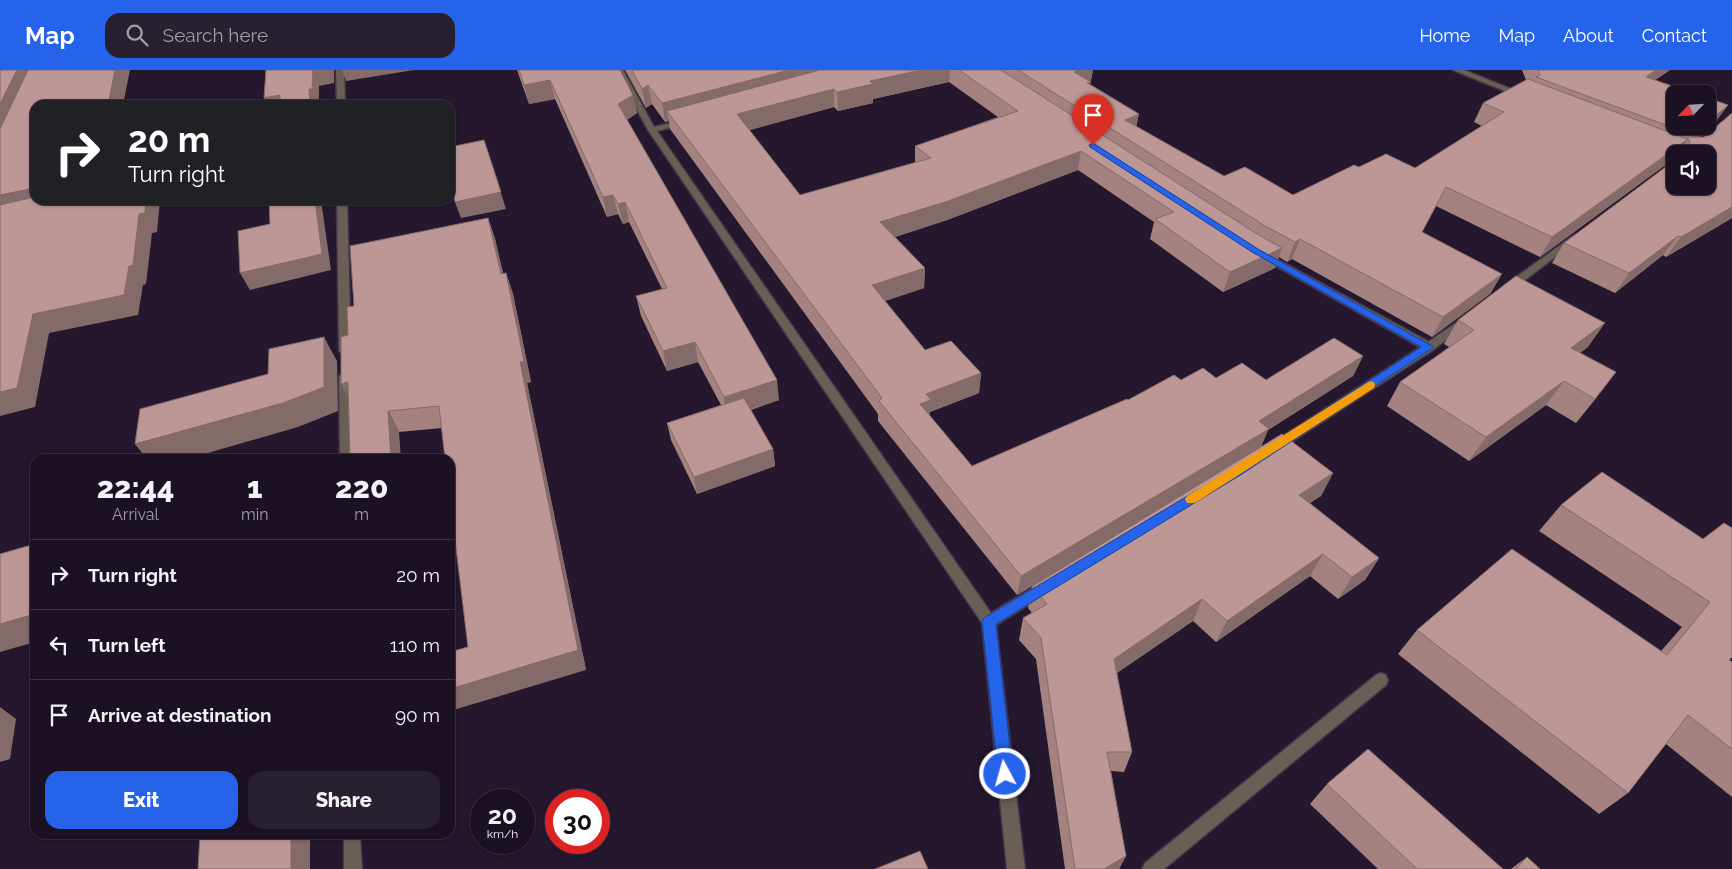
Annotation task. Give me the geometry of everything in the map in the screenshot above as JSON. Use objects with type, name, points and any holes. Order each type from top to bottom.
[{"type":"street","points":[[340,70],[341,100]]},
{"type":"street","points":[[619,70],[652,130],[989,622],[1016,869]]},
{"type":"street","points":[[1457,70],[1533,99]]},
{"type":"street","points":[[652,130],[691,119]]},
{"type":"street","points":[[342,205],[346,454]]},
{"type":"street","points":[[1500,293],[1588,228]]},
{"type":"street","points":[[1255,250],[1429,347]]},
{"type":"street","points":[[1263,454],[1429,347],[1476,311]]},
{"type":"street","points":[[989,622],[1055,582]]},
{"type":"street","points":[[1151,869],[1381,680]]},
{"type":"street","points":[[352,839],[353,869]]},
{"type":"building","points":[[0,70],[17,70],[0,104]]},
{"type":"building","points":[[28,70],[115,70],[109,100],[30,100],[30,189],[0,195],[0,129]]},
{"type":"building","points":[[266,70],[313,70],[312,89],[309,89],[310,100],[280,100],[280,95],[264,98]]},
{"type":"building","points":[[519,70],[620,70],[633,95],[618,104],[777,380],[724,397],[695,342],[663,351],[636,296],[667,288],[625,202],[618,204],[613,195],[603,197],[550,80],[524,85]]},
{"type":"building","points":[[632,70],[789,70],[662,103],[648,85],[642,89]]},
{"type":"building","points":[[820,70],[921,70],[870,81],[873,84],[837,92],[834,89],[737,114],[800,195],[931,158],[915,146],[1018,111],[959,70],[1001,70],[1257,234],[1282,248],[1230,272],[1155,219],[1174,212],[1081,151],[948,201],[880,222],[925,268],[872,285],[925,350],[951,341],[981,373],[926,394],[931,400],[920,404],[972,466],[1128,400],[1174,375],[1181,380],[1203,368],[1216,378],[1242,363],[1266,380],[1334,338],[1363,356],[1259,421],[1269,429],[1021,576],[879,401],[882,398],[667,111]]},
{"type":"building","points":[[1018,70],[1078,70],[1074,72],[1091,82],[1087,83],[1139,114],[1125,120],[1224,176],[1245,167],[1293,195],[1354,165],[1359,167],[1386,154],[1415,168],[1504,112],[1483,103],[1528,79],[1666,131],[1666,135],[1676,135],[1687,139],[1690,137],[1716,135],[1716,127],[1732,113],[1732,207],[1681,237],[1678,236],[1629,273],[1564,243],[1666,167],[1666,195],[1716,195],[1716,145],[1690,145],[1688,139],[1680,145],[1666,145],[1666,155],[1552,237],[1446,187],[1422,232],[1502,274],[1443,317],[1300,239],[1295,242],[1267,227]]},
{"type":"building","points":[[1538,70],[1656,70],[1646,77],[1669,85],[1666,85],[1666,125],[1536,77],[1540,75]]},
{"type":"building","points":[[1716,101],[1728,105],[1716,116]]},
{"type":"building","points":[[484,140],[501,192],[455,202],[455,146]]},
{"type":"building","points":[[30,198],[30,205],[146,205],[145,213],[139,214],[133,265],[129,266],[124,295],[33,314],[17,388],[0,392],[0,205]]},
{"type":"building","points":[[269,205],[316,205],[322,254],[240,273],[238,231],[270,224]]},
{"type":"building","points":[[488,218],[501,274],[506,273],[524,361],[520,362],[578,650],[455,687],[455,651],[468,647],[455,540],[455,454],[444,454],[439,406],[388,411],[391,454],[350,454],[348,382],[341,384],[341,337],[348,335],[347,307],[354,306],[350,246]]},
{"type":"building","points":[[1516,276],[1605,323],[1571,348],[1616,372],[1595,399],[1564,381],[1486,437],[1400,382],[1474,330],[1458,320]]},
{"type":"building","points":[[324,337],[324,387],[283,403],[135,444],[140,409],[268,374],[269,349]]},
{"type":"building","points":[[744,398],[773,449],[694,477],[667,423]]},
{"type":"building","points":[[1282,434],[1333,473],[1299,495],[1379,558],[1352,577],[1323,554],[1227,621],[1202,599],[1114,659],[1132,752],[1107,752],[1126,856],[1104,869],[1075,869],[1041,638],[1023,618],[1047,604],[1033,586]]},
{"type":"building","points":[[1602,472],[1703,539],[1724,523],[1732,528],[1732,657],[1729,660],[1732,662],[1732,749],[1688,715],[1628,793],[1417,630],[1512,549],[1667,655],[1710,602],[1561,505]]},
{"type":"building","points":[[30,545],[30,615],[0,624],[0,554]]},
{"type":"building","points":[[1368,749],[1503,869],[1417,869],[1327,784]]},
{"type":"building","points":[[200,839],[291,839],[291,869],[198,869]]},
{"type":"building","points":[[920,851],[928,869],[875,869]]},
{"type":"building","points":[[1527,857],[1540,869],[1516,869]]},
{"type":"slow traffic","points":[[1191,499],[1238,471],[1370,385]]},
{"type":"route","points":[[1005,774],[989,622],[1238,471],[1429,347],[1255,250],[1093,145]]}]
